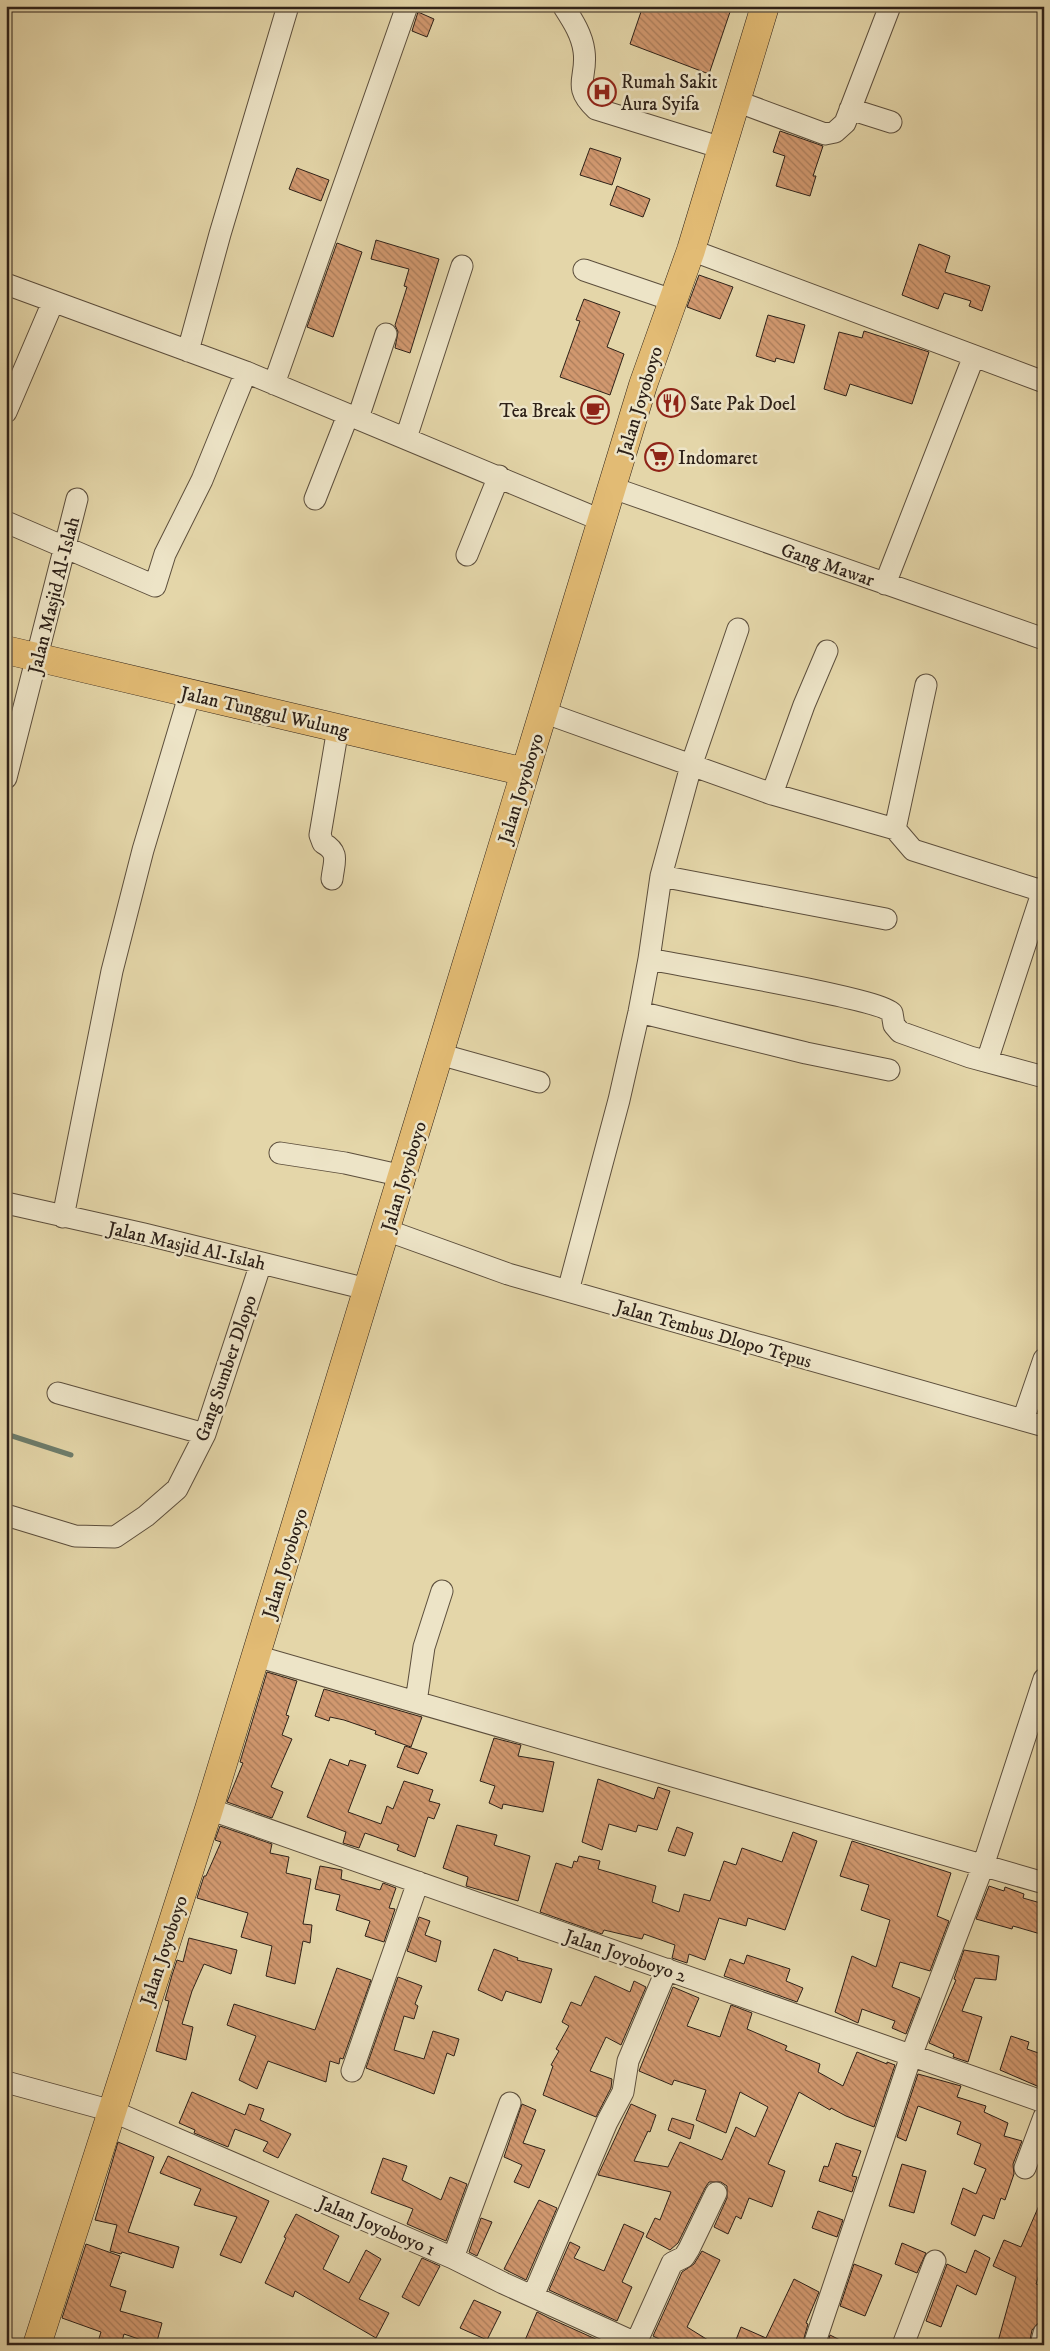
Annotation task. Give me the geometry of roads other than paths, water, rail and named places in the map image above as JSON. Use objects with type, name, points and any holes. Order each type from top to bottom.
[{"type":"main road","name":"Jalan Joyoboyo","points":[[36,2345],[209,1809],[403,1176],[524,772],[672,300],[690,250],[765,6]]},
{"type":"main road","name":"Jalan Tunggul Wulung","points":[[6,650],[524,772]]},
{"type":"street","points":[[188,351],[220,234],[288,6]]},
{"type":"street","points":[[274,384],[407,6]]},
{"type":"street","points":[[736,101],[825,134],[835,132],[844,123],[890,6]]},
{"type":"street","points":[[562,7],[573,22],[582,43],[584,53],[581,91],[586,100],[596,109],[722,148]]},
{"type":"street","points":[[850,109],[892,122]]},
{"type":"street","points":[[690,250],[1044,382]]},
{"type":"street","points":[[406,438],[462,266]]},
{"type":"street","points":[[584,270],[672,300]]},
{"type":"street","points":[[6,284],[246,372],[603,520]]},
{"type":"street","points":[[6,412],[53,302]]},
{"type":"street","points":[[315,499],[353,416],[386,334]]},
{"type":"street","points":[[885,584],[974,356]]},
{"type":"street","points":[[6,522],[155,586],[165,554],[202,480],[246,372]]},
{"type":"street","points":[[467,555],[500,476]]},
{"type":"street","name":"Gang Mawar","points":[[613,488],[1044,639]]},
{"type":"street","name":"Jalan Masjid Al-Islah","points":[[6,778],[78,499]]},
{"type":"street","points":[[568,1291],[619,1100],[639,1012],[649,959],[660,876],[691,766],[738,629]]},
{"type":"street","points":[[772,794],[804,705],[827,651]]},
{"type":"street","points":[[895,829],[926,685]]},
{"type":"street","points":[[63,1217],[112,971],[143,850],[190,693]]},
{"type":"street","points":[[544,712],[772,794],[895,829],[913,850],[1043,889],[987,1061]]},
{"type":"street","points":[[332,879],[335,854],[333,849],[323,844],[320,835],[338,728]]},
{"type":"street","points":[[660,876],[886,919]]},
{"type":"street","points":[[649,959],[846,997],[885,1008],[892,1013],[894,1025],[900,1032],[987,1061],[1044,1077]]},
{"type":"street","points":[[639,1012],[806,1053],[889,1070]]},
{"type":"street","points":[[439,1054],[539,1082]]},
{"type":"street","points":[[280,1153],[344,1163],[403,1176]]},
{"type":"street","name":"Jalan Masjid Al-Islah","points":[[6,1202],[367,1289]]},
{"type":"street","name":"Jalan Tembus Dlopo Tepus","points":[[386,1230],[508,1274],[1044,1426]]},
{"type":"street","name":"Gang Sumber Dlopo","points":[[6,1515],[76,1536],[115,1537],[146,1516],[177,1488],[205,1434],[261,1262]]},
{"type":"street","points":[[1023,1420],[1044,1359]]},
{"type":"street","points":[[58,1393],[205,1434]]},
{"type":"street","points":[[416,1702],[424,1647],[442,1591]]},
{"type":"street","points":[[256,1656],[1044,1883]]},
{"type":"street","points":[[814,2345],[911,2056],[983,1866],[1044,1679]]},
{"type":"street","name":"Jalan Joyoboyo 2","points":[[209,1809],[1044,2102]]},
{"type":"street","points":[[352,2070],[418,1882]]},
{"type":"street","points":[[533,2296],[607,2122],[623,2092],[628,2061],[667,1969]]},
{"type":"street","name":"Jalan Joyoboyo 1","points":[[6,2082],[112,2110],[453,2258],[638,2344]]},
{"type":"street","points":[[453,2258],[510,2103]]},
{"type":"street","points":[[1025,2168],[1044,2117]]},
{"type":"street","points":[[638,2344],[672,2263],[684,2256],[689,2249],[716,2194]]},
{"type":"street","points":[[903,2345],[935,2262]]},
{"type":"street","points":[[1040,2345],[1044,2334]]},
{"type":"waterway","points":[[6,1434],[71,1455]]},
{"type":"place","name":"Rumah Sakit Aura Syifa","points":[[602,92]]},
{"type":"place","name":"Sate Pak Doel","points":[[671,403]]},
{"type":"place","name":"Tea Break","points":[[595,410]]},
{"type":"place","name":"Indomaret","points":[[659,457]]}]
